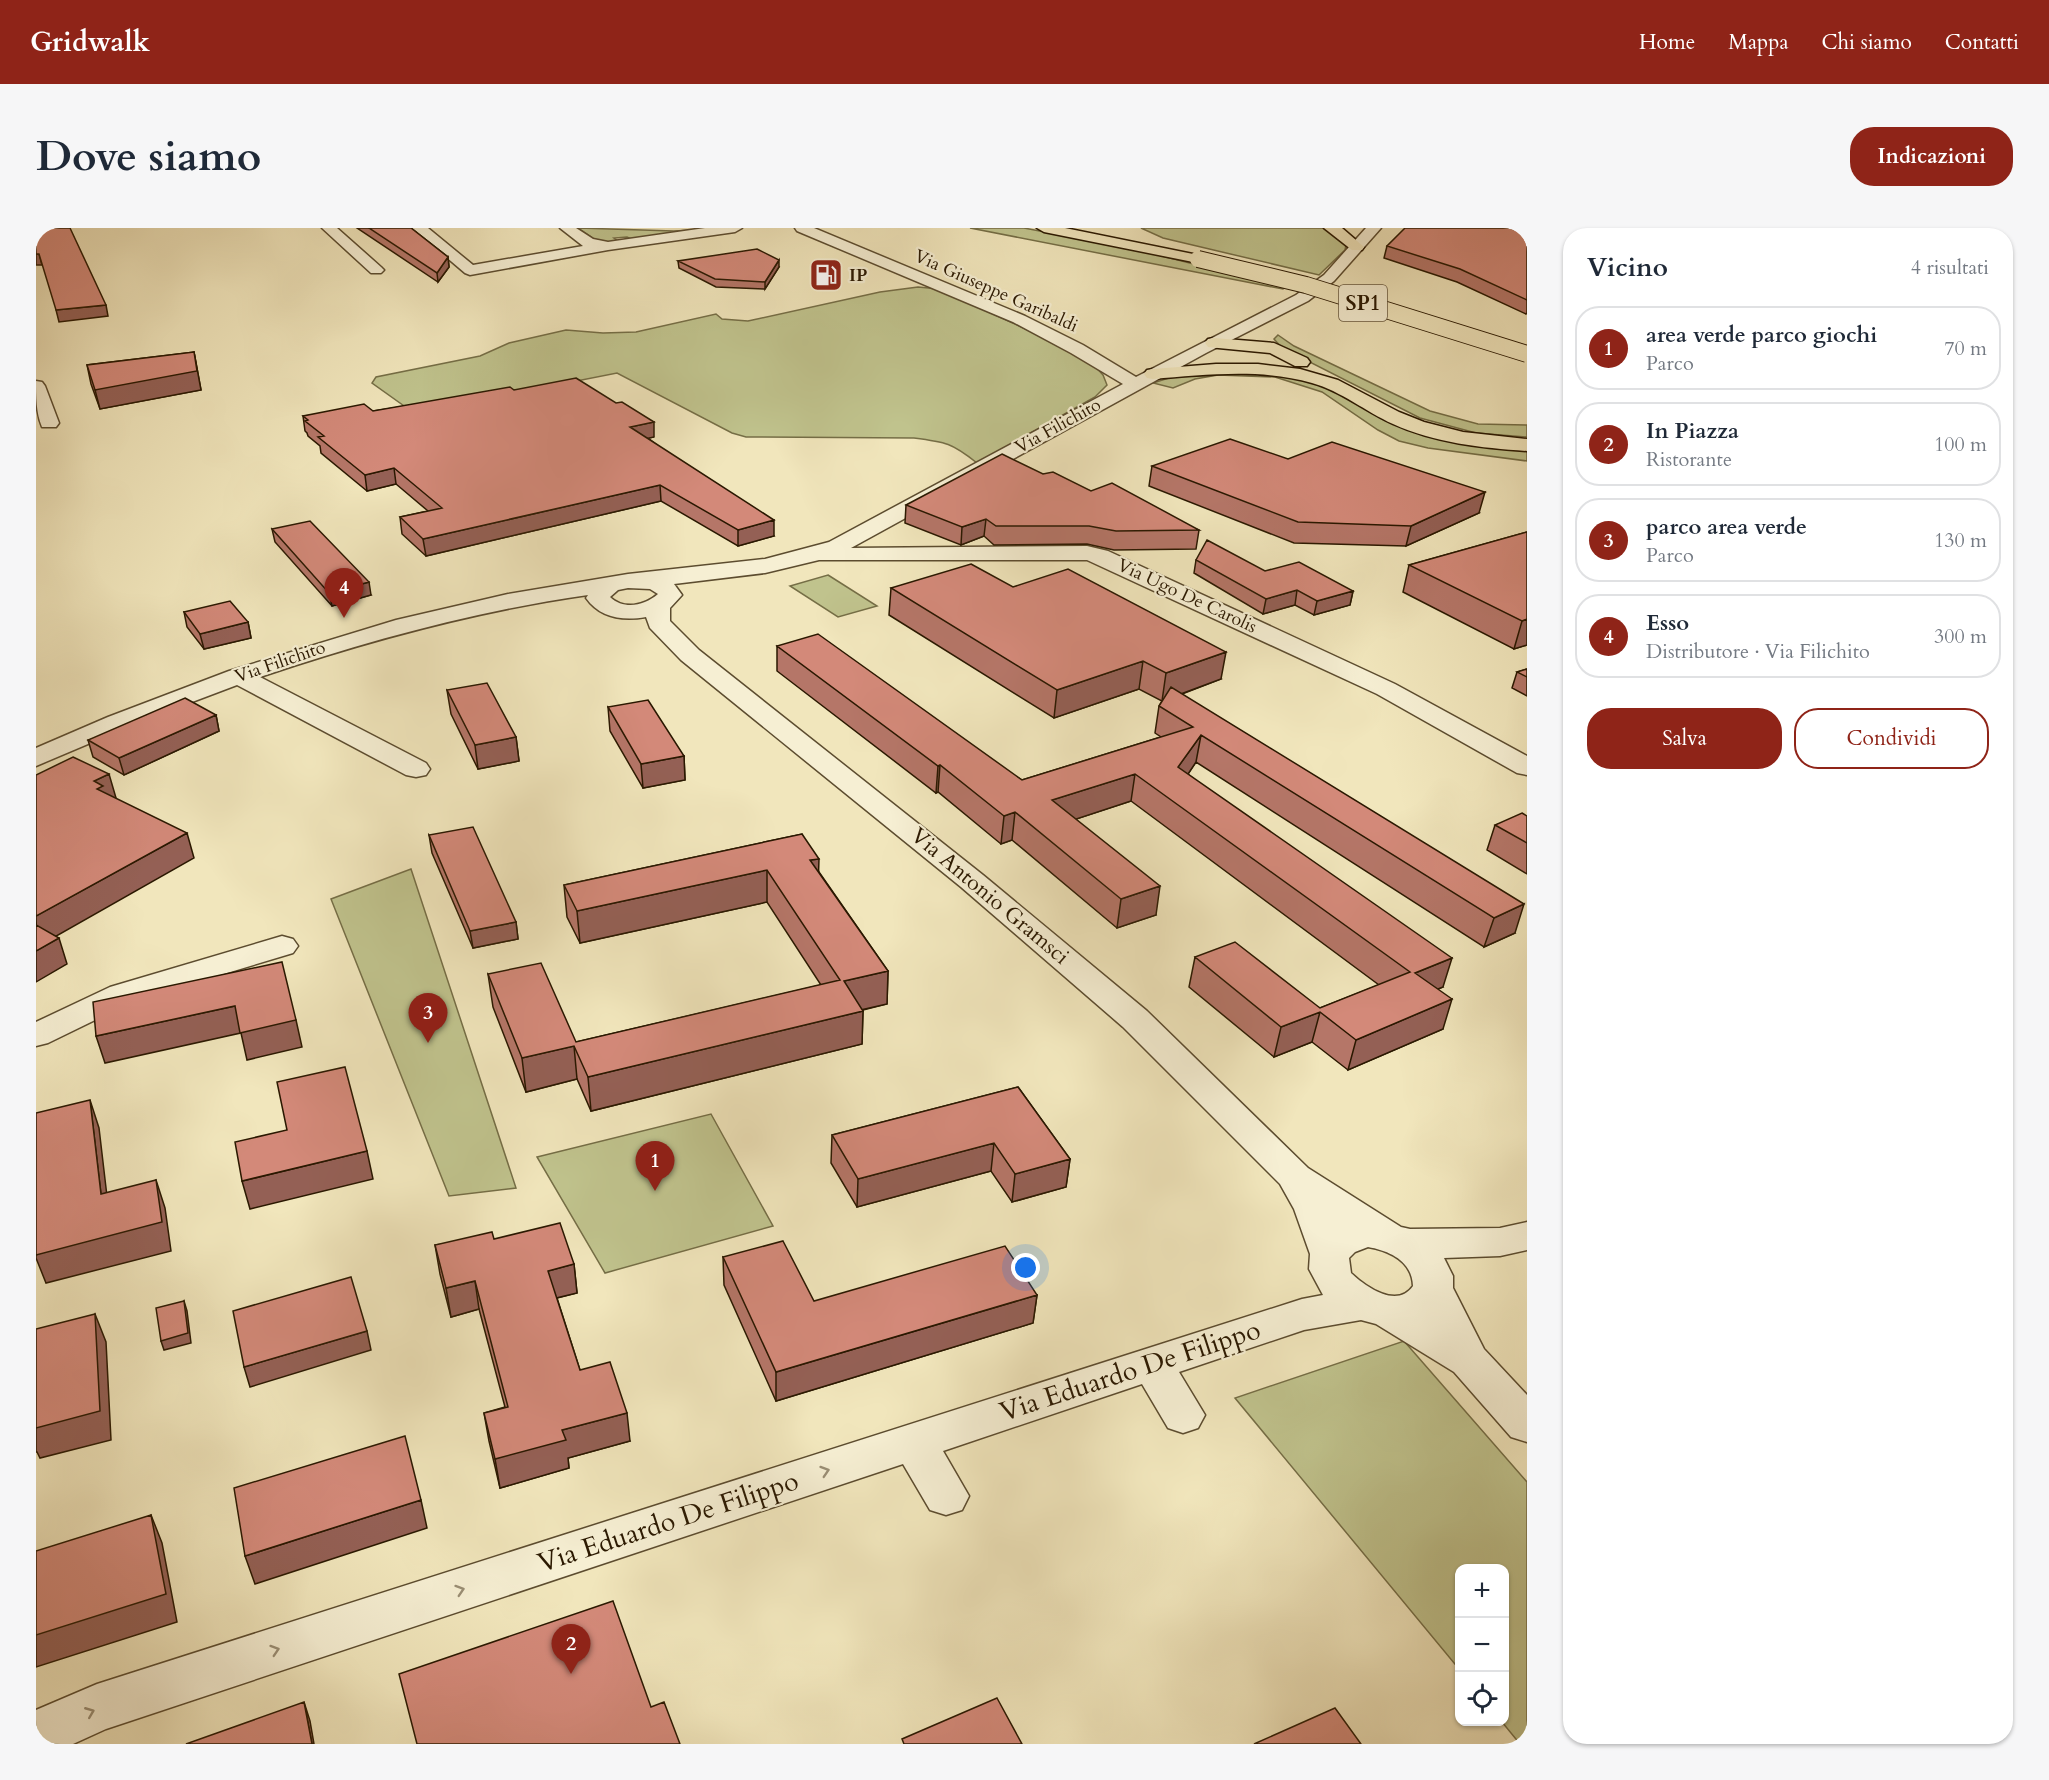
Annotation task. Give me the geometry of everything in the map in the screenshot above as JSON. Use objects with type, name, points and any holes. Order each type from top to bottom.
[{"type":"highway","name":"SP1","points":[[1044,228],[1205,257],[1306,285],[1527,354]]},
{"type":"highway","name":"SP1","points":[[1074,228],[1399,302],[1527,343]]},
{"type":"highway","points":[[1331,228],[1343,234],[1357,247]]},
{"type":"highway","name":"SP1","points":[[1135,230],[1205,257]]},
{"type":"highway","points":[[1261,320],[1263,333],[1274,348]]},
{"type":"highway","points":[[1207,346],[1274,348],[1418,420],[1472,435],[1527,440]]},
{"type":"highway","points":[[1207,346],[1216,360],[1240,368],[1292,374],[1321,381],[1402,421],[1433,431],[1468,439],[1527,445]]},
{"type":"highway","points":[[1144,379],[1240,368]]},
{"type":"street","points":[[329,228],[376,270]]},
{"type":"street","points":[[418,228],[470,270],[608,246],[735,228]]},
{"type":"street","points":[[567,228],[589,243],[608,246]]},
{"type":"street","name":"Via Giuseppe Garibaldi","points":[[802,228],[1019,319],[1144,379]]},
{"type":"street","name":"Via Filichito","points":[[36,759],[128,718],[238,676],[324,646],[417,621],[533,597],[610,598],[641,581],[714,573],[816,555],[837,547],[1144,379],[1302,298],[1329,278],[1374,228]]},
{"type":"street","points":[[36,386],[49,423]]},
{"type":"street","name":"Via Ugo De Carolis","points":[[816,555],[1087,553],[1100,556],[1364,678],[1527,767]]},
{"type":"street","name":"Via Filichito","points":[[664,601],[696,579],[714,573]]},
{"type":"street","points":[[610,598],[640,611],[664,601],[668,590],[662,585],[641,581]]},
{"type":"street","name":"Via Antonio Gramsci","points":[[610,598],[671,637],[1091,980],[1136,1019],[1293,1175],[1417,1251],[1428,1263],[1434,1283]]},
{"type":"street","name":"Via Antonio Gramsci","points":[[664,601],[658,622],[671,637]]},
{"type":"street","points":[[238,676],[416,769]]},
{"type":"street","points":[[36,1035],[122,994],[282,946]]},
{"type":"street","name":"Via Antonio Gramsci","points":[[1293,1175],[1313,1208],[1353,1286]]},
{"type":"street","points":[[1527,1236],[1500,1242],[1397,1240],[1366,1232],[1340,1241],[1353,1286],[1470,1360],[1527,1424]]},
{"type":"street","points":[[1470,1360],[1434,1283],[1482,1242]]},
{"type":"street","name":"Via Eduardo De Filippo","points":[[36,1735],[97,1708],[1302,1315],[1353,1286],[1406,1310],[1421,1305],[1434,1283]]},
{"type":"street","points":[[1152,1364],[1183,1415]]},
{"type":"street","points":[[914,1442],[946,1496]]},
{"type":"green space","points":[[578,228],[674,231],[732,228],[638,242],[627,237],[614,238],[622,244],[596,240]]},
{"type":"green space","points":[[970,228],[1024,228],[1134,249],[1285,287],[1283,289]]},
{"type":"green space","points":[[1141,228],[1326,228],[1346,245],[1345,250],[1319,275],[1163,238]]},
{"type":"green space","points":[[918,287],[939,289],[1028,330],[1093,364],[1103,375],[1107,385],[1095,397],[977,463],[948,444],[914,438],[746,437],[732,433],[617,373],[414,413],[372,383],[376,377],[480,356],[509,343],[566,330],[603,333],[636,332],[716,314],[722,319],[748,321],[880,292]]},
{"type":"green space","points":[[1278,335],[1294,346],[1430,411],[1478,424],[1527,425],[1527,437],[1476,433],[1420,418],[1282,348],[1274,339]]},
{"type":"green space","points":[[1253,371],[1318,383],[1395,421],[1527,448],[1527,461],[1428,448],[1399,441],[1378,430],[1322,392],[1275,377],[1218,375],[1195,379],[1173,388],[1153,383],[1178,375]]},
{"type":"green space","points":[[828,575],[877,606],[838,617],[790,586]]},
{"type":"green space","points":[[411,869],[516,1188],[449,1196],[331,899]]},
{"type":"green space","points":[[711,1114],[773,1226],[605,1273],[537,1157]]},
{"type":"green space","points":[[1404,1341],[1527,1482],[1527,1744],[1520,1744],[1505,1726],[1509,1726],[1509,1564],[1455,1564],[1455,1664],[1235,1398]]},
{"type":"building","points":[[36,228],[70,228],[106,305],[56,310],[39,254],[36,254]]},
{"type":"building","points":[[369,228],[411,228],[448,257],[437,273]]},
{"type":"building","points":[[1405,228],[1527,228],[1527,300],[1460,269],[1387,246]]},
{"type":"building","points":[[757,249],[779,260],[765,282],[715,279],[678,261]]},
{"type":"building","points":[[194,352],[197,371],[95,390],[87,365]]},
{"type":"building","points":[[576,378],[616,403],[622,402],[654,422],[630,427],[774,520],[738,530],[660,485],[423,539],[400,517],[442,508],[394,468],[365,475],[318,437],[324,436],[305,421],[308,420],[303,416],[364,404],[373,411],[510,387],[514,390]]},
{"type":"building","points":[[1230,439],[1288,459],[1332,442],[1485,492],[1411,526],[1298,522],[1152,466]]},
{"type":"building","points":[[1002,454],[1043,474],[1053,472],[1091,491],[1112,483],[1199,530],[1116,531],[1089,526],[996,526],[986,519],[962,527],[906,505]]},
{"type":"building","points":[[310,521],[369,582],[329,593],[272,529]]},
{"type":"building","points":[[1527,532],[1527,619],[1522,621],[1409,565]]},
{"type":"building","points":[[1207,540],[1265,571],[1299,562],[1353,591],[1317,601],[1297,590],[1266,599],[1196,560]]},
{"type":"building","points":[[971,564],[1013,587],[1068,569],[1226,652],[1166,673],[1143,661],[1057,690],[891,588]]},
{"type":"building","points":[[230,601],[248,622],[200,634],[184,612]]},
{"type":"building","points":[[818,634],[1022,780],[1193,727],[1159,706],[1171,687],[1524,904],[1494,918],[1201,735],[1178,767],[1452,958],[1415,973],[1452,999],[1356,1040],[1320,1012],[1281,1027],[1195,957],[1235,942],[1320,1008],[1410,972],[1135,774],[1052,800],[1160,886],[1121,899],[1015,812],[1004,816],[940,765],[938,766],[777,646]]},
{"type":"building","points":[[1527,669],[1527,677],[1517,672]]},
{"type":"building","points":[[487,683],[516,737],[475,745],[447,690]]},
{"type":"building","points":[[185,698],[216,715],[119,758],[88,740]]},
{"type":"building","points":[[648,700],[684,756],[641,764],[608,707]]},
{"type":"building","points":[[73,757],[109,774],[94,781],[103,786],[97,789],[187,833],[36,916],[36,775]]},
{"type":"building","points":[[1522,813],[1527,816],[1527,843],[1495,825]]},
{"type":"building","points":[[473,827],[516,922],[470,931],[429,835]]},
{"type":"building","points":[[802,834],[819,859],[810,860],[888,971],[844,981],[863,1011],[588,1077],[574,1046],[522,1058],[488,974],[541,963],[576,1042],[840,980],[767,870],[577,911],[564,885]]},
{"type":"building","points":[[36,925],[59,938],[36,951]]},
{"type":"building","points":[[282,962],[296,1020],[240,1033],[235,1006],[96,1036],[93,1002]]},
{"type":"building","points":[[345,1067],[367,1151],[242,1181],[235,1142],[287,1130],[277,1082]]},
{"type":"building","points":[[1018,1087],[1070,1159],[1015,1174],[994,1143],[858,1179],[832,1135]]},
{"type":"building","points":[[90,1100],[101,1194],[156,1180],[162,1222],[36,1255],[36,1113]]},
{"type":"building","points":[[560,1223],[574,1264],[548,1271],[580,1370],[610,1362],[627,1413],[562,1430],[566,1440],[495,1459],[484,1413],[508,1407],[475,1281],[446,1288],[435,1245],[492,1232],[494,1239]]},
{"type":"building","points":[[783,1241],[814,1301],[1005,1246],[1037,1295],[776,1372],[723,1257]]},
{"type":"building","points":[[351,1277],[367,1331],[244,1367],[233,1311]]},
{"type":"building","points":[[184,1301],[188,1333],[161,1341],[156,1308]]},
{"type":"building","points":[[95,1314],[100,1411],[36,1428],[36,1329]]},
{"type":"building","points":[[405,1436],[421,1500],[245,1556],[234,1488]]},
{"type":"building","points":[[151,1515],[166,1594],[36,1635],[36,1551]]},
{"type":"building","points":[[613,1601],[651,1707],[664,1702],[680,1744],[417,1744],[399,1674]]},
{"type":"building","points":[[997,1698],[1022,1744],[904,1744],[902,1739]]},
{"type":"building","points":[[304,1702],[312,1744],[186,1744]]},
{"type":"building","points":[[1335,1708],[1361,1744],[1254,1744]]},
{"type":"place","name":"IP","points":[[826,275]]},
{"type":"place","name":"Esso","points":[[344,618]]},
{"type":"place","name":"parco area verde","points":[[428,1043]]},
{"type":"place","name":"area verde parco giochi","points":[[655,1191]]},
{"type":"place","name":"In Piazza","points":[[571,1674]]}]
